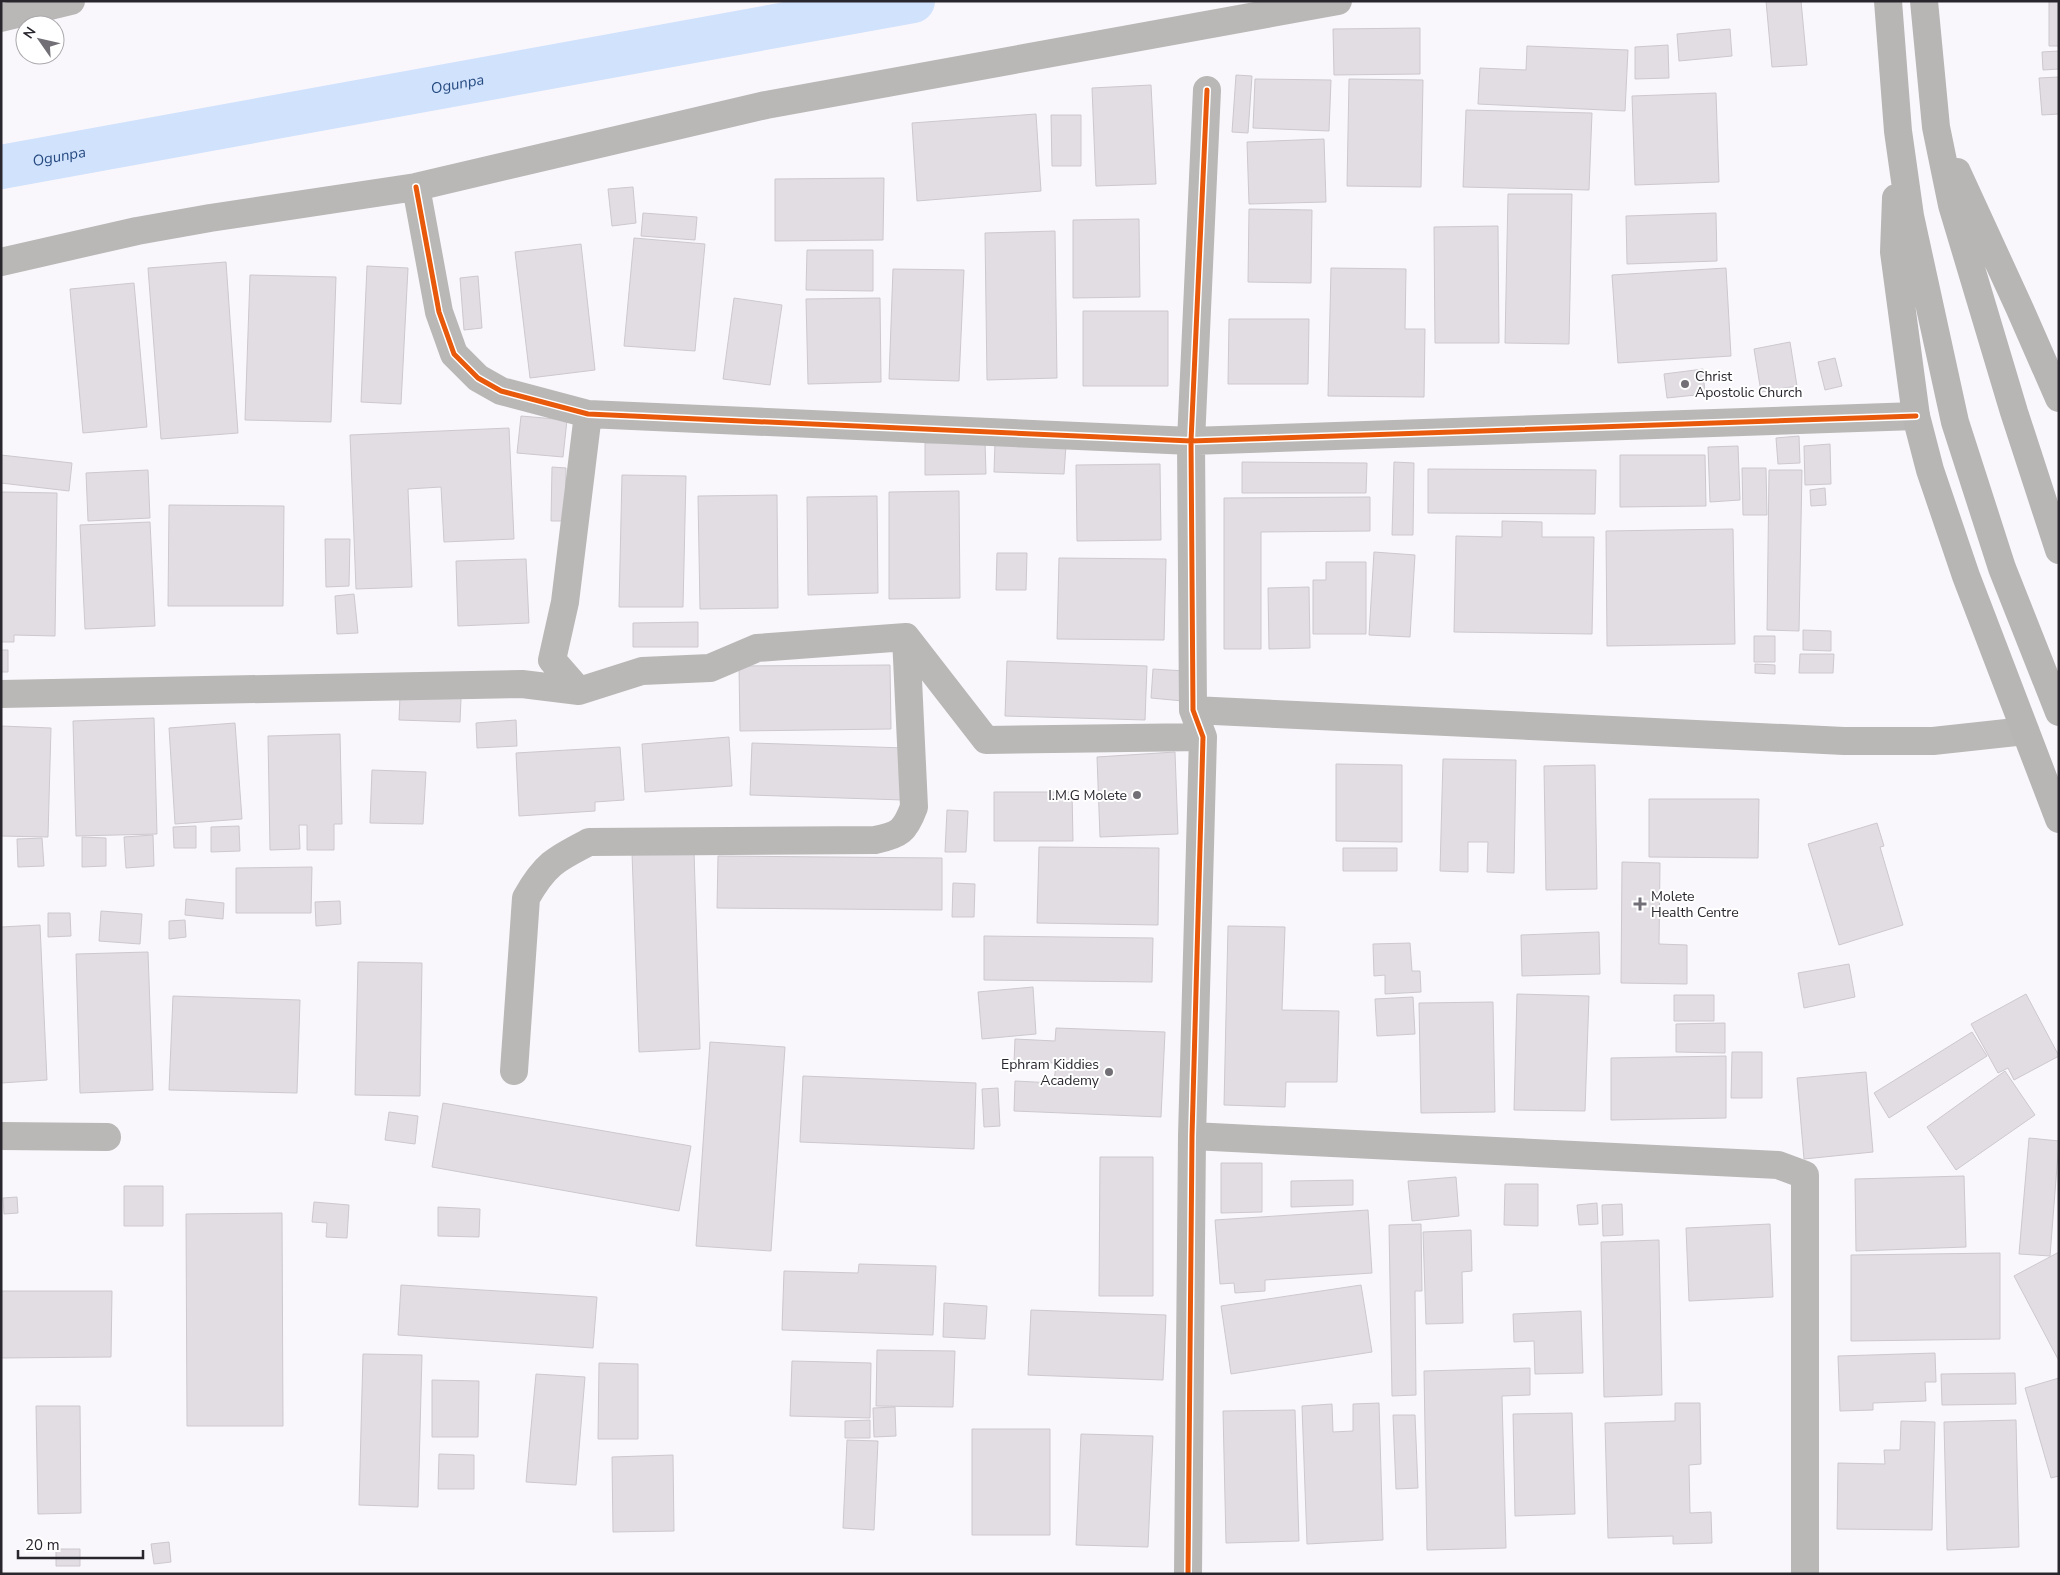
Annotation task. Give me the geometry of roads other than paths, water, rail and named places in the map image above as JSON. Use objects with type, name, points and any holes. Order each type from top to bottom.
[{"type":"highway","points":[[1888,1],[1898,131],[1910,216],[1955,422],[2002,568],[2059,712]]},
{"type":"highway","points":[[1924,1],[1936,127],[1952,205],[2058,547]]},
{"type":"highway","points":[[1936,127],[2059,398]]},
{"type":"highway","points":[[1898,131],[1894,252],[1916,416],[1930,470],[1966,576],[2059,820]]},
{"type":"street","points":[[1,18],[71,1]]},
{"type":"street","points":[[1,262],[137,231],[416,187],[766,105],[1338,1]]},
{"type":"street","points":[[1188,1574],[1192,1136],[1203,737],[1193,710],[1191,441],[1207,90]]},
{"type":"street","points":[[416,187],[438,312],[454,354],[478,378],[502,391],[588,414],[1191,441],[1916,416]]},
{"type":"street","points":[[579,692],[552,660],[565,602],[588,414]]},
{"type":"street","points":[[1,694],[522,684],[579,692],[642,671],[710,668],[757,648],[906,637]]},
{"type":"street","points":[[906,637],[986,740],[1203,737]]},
{"type":"street","points":[[514,1071],[526,898],[537,878],[556,858],[588,842],[875,840],[892,836],[907,826],[914,807],[906,637]]},
{"type":"street","points":[[1193,710],[1844,740],[1933,741],[2025,731]]},
{"type":"street","points":[[1,1136],[107,1137]]},
{"type":"street","points":[[1192,1136],[1778,1165],[1805,1175],[1805,1574]]},
{"type":"waterway","name":"Ogunpa","points":[[1,167],[913,1]]},
{"type":"place","name":"Christ Apostolic Church","points":[[1685,384]]},
{"type":"place","name":"I.M.G Molete","points":[[1137,795]]},
{"type":"place","name":"Molete Health Centre","points":[[1640,904]]},
{"type":"place","name":"Ephram Kiddies Academy","points":[[1109,1072]]}]
